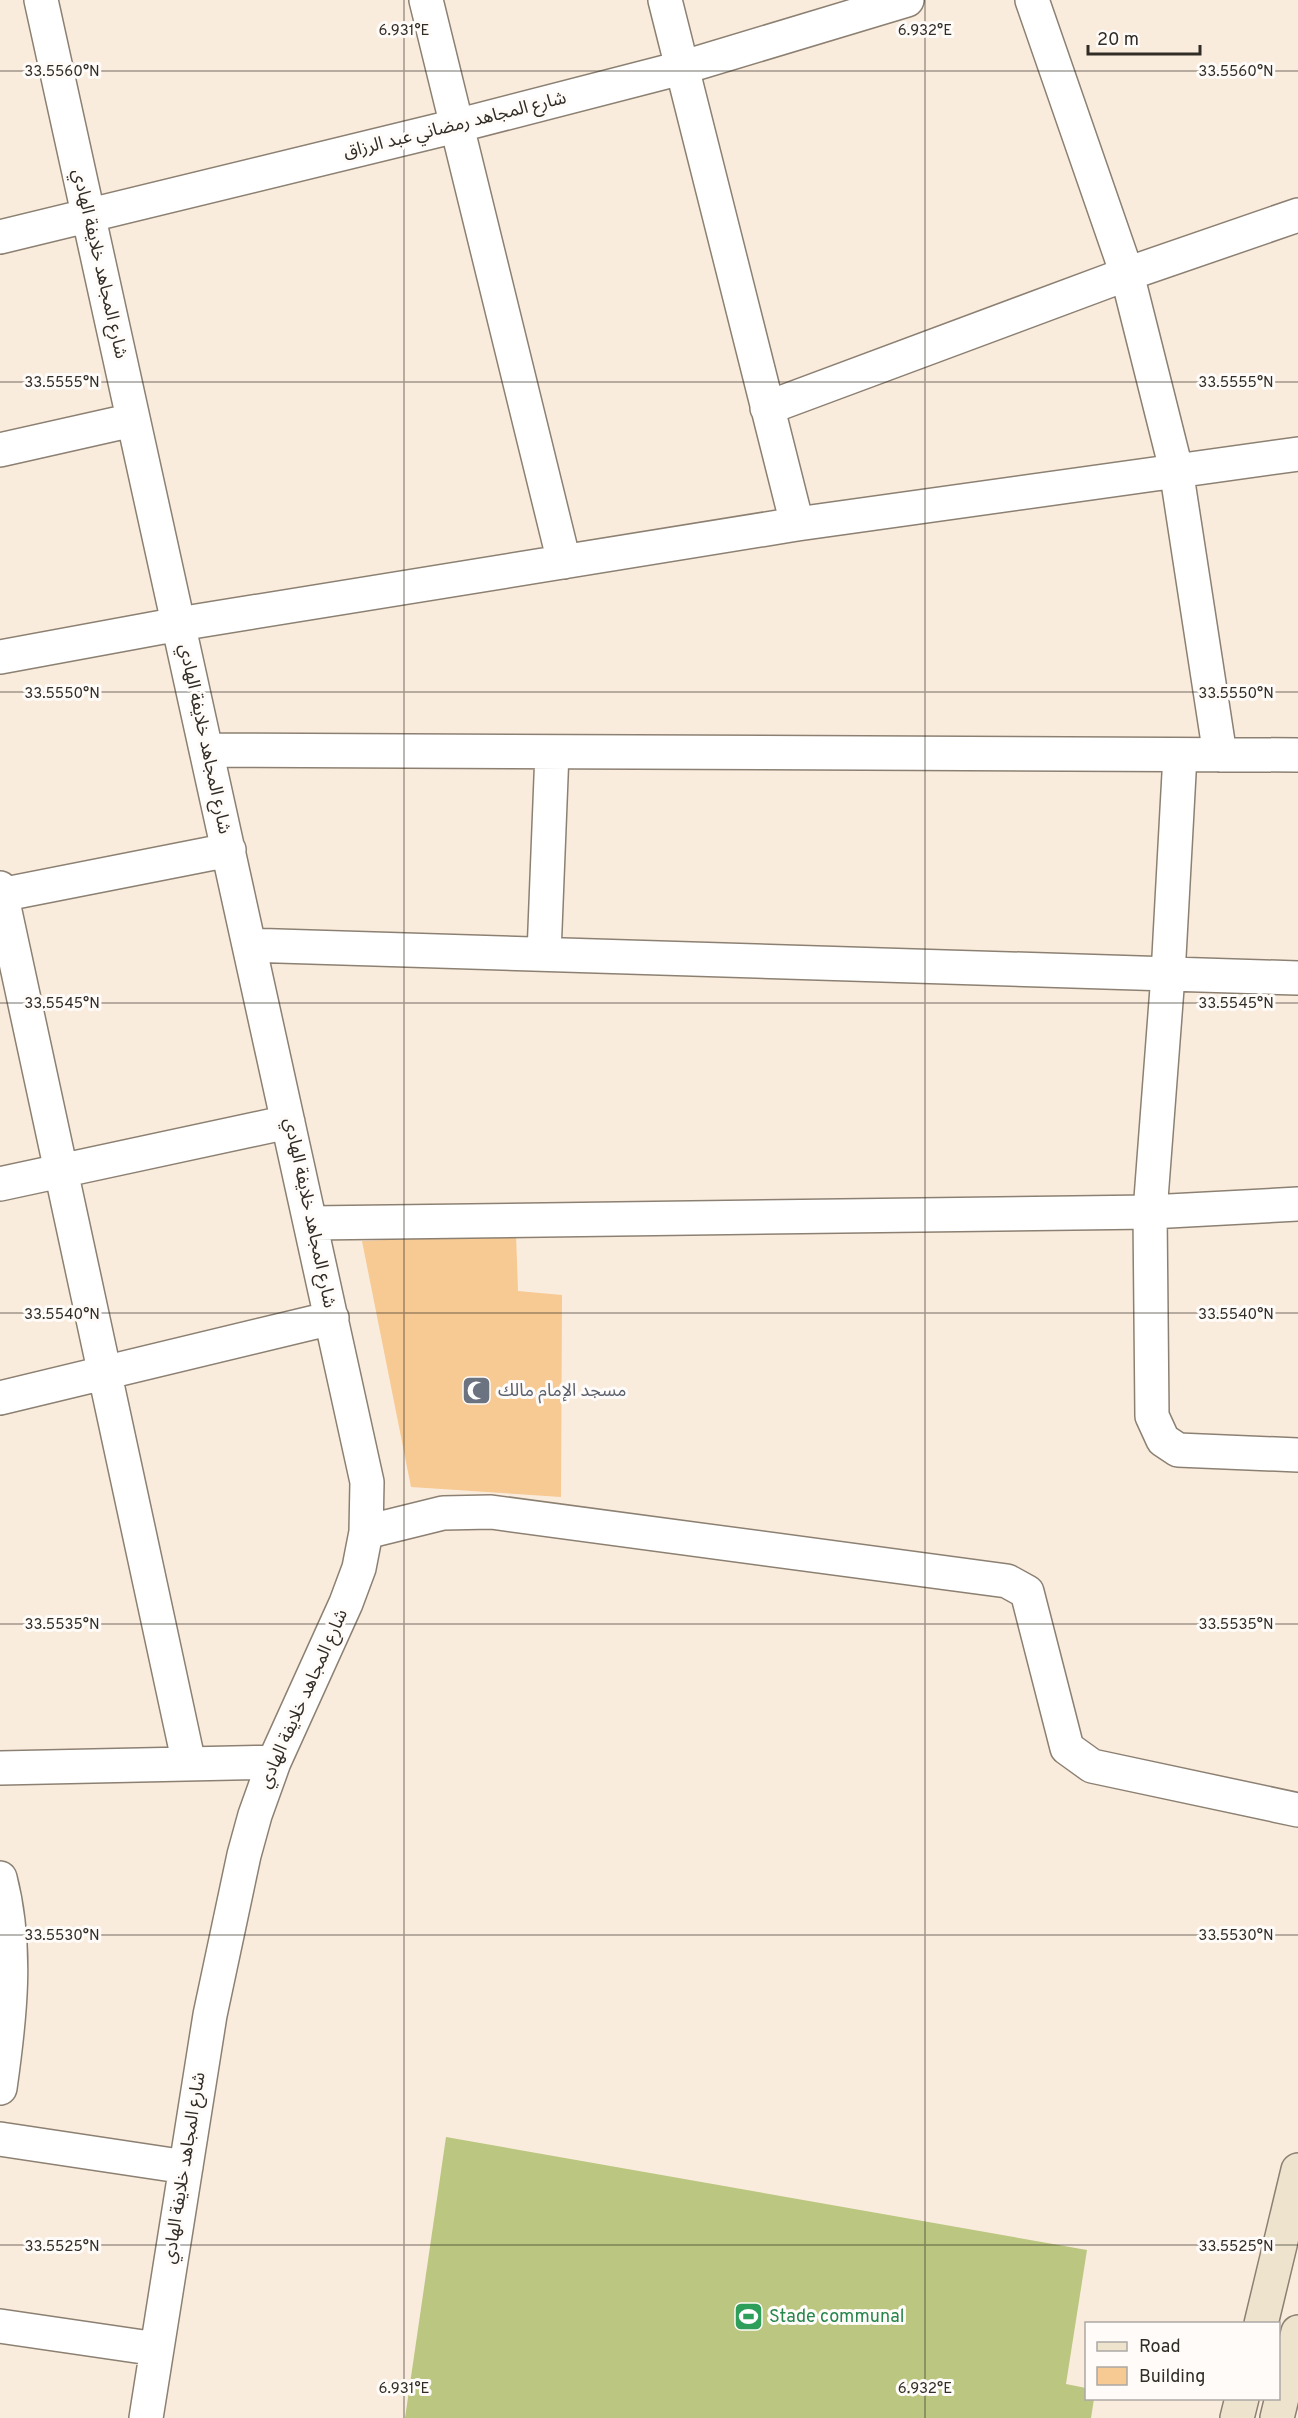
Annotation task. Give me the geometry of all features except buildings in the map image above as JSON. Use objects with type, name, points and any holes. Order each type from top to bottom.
[{"type":"main road","points":[[1261,2322],[1298,2170]]},
{"type":"main road","points":[[1277,2418],[1298,2332]]},
{"type":"main road","points":[[1237,2418],[1242,2400]]},
{"type":"street","name":"شارع المجاهد خلايفة الهادي","points":[[41,0],[332,1318],[366,1482],[366,1532],[359,1568],[346,1603],[274,1762],[247,1845],[217,1977],[146,2418]]},
{"type":"street","points":[[426,0],[564,562]]},
{"type":"street","points":[[665,0],[797,524]]},
{"type":"street","name":"شارع المجاهد رمضاني عبد الرزاق","points":[[0,237],[456,126],[681,68],[907,0]]},
{"type":"street","points":[[1032,0],[1127,274],[1176,469],[1220,755]]},
{"type":"street","points":[[767,408],[1127,274],[1298,214]]},
{"type":"street","points":[[0,450],[134,420]]},
{"type":"street","points":[[0,657],[179,624],[797,524],[1176,469],[1298,454]]},
{"type":"street","points":[[206,750],[1298,755]]},
{"type":"street","points":[[544,954],[552,752]]},
{"type":"street","points":[[1180,755],[1168,975],[1150,1212],[1152,1416],[1163,1440],[1178,1449],[1298,1455]]},
{"type":"street","points":[[189,1764],[0,893],[229,850]]},
{"type":"street","points":[[249,945],[1298,978]]},
{"type":"street","points":[[0,1184],[288,1122]]},
{"type":"street","points":[[311,1223],[1150,1212],[1298,1203]]},
{"type":"street","points":[[0,1398],[332,1318]]},
{"type":"street","points":[[366,1532],[444,1514],[491,1512],[1007,1581],[1027,1592],[1067,1748],[1092,1766],[1298,1810]]},
{"type":"street","points":[[0,1768],[274,1762]]},
{"type":"street","points":[[0,1878],[7,1914],[11,1960],[10,2006],[0,2088]]},
{"type":"street","points":[[0,2139],[186,2167]]},
{"type":"street","points":[[0,2326],[157,2349]]},
{"type":"green space","name":"Stade communal","points":[[446,2137],[1087,2250],[1066,2384],[1085,2388],[1085,2400],[1094,2400],[1091,2418],[405,2418]]},
{"type":"place","name":"مسجد الإمام مالك","points":[[477,1391]]},
{"type":"place","name":"Stade communal","points":[[748,2317]]}]
